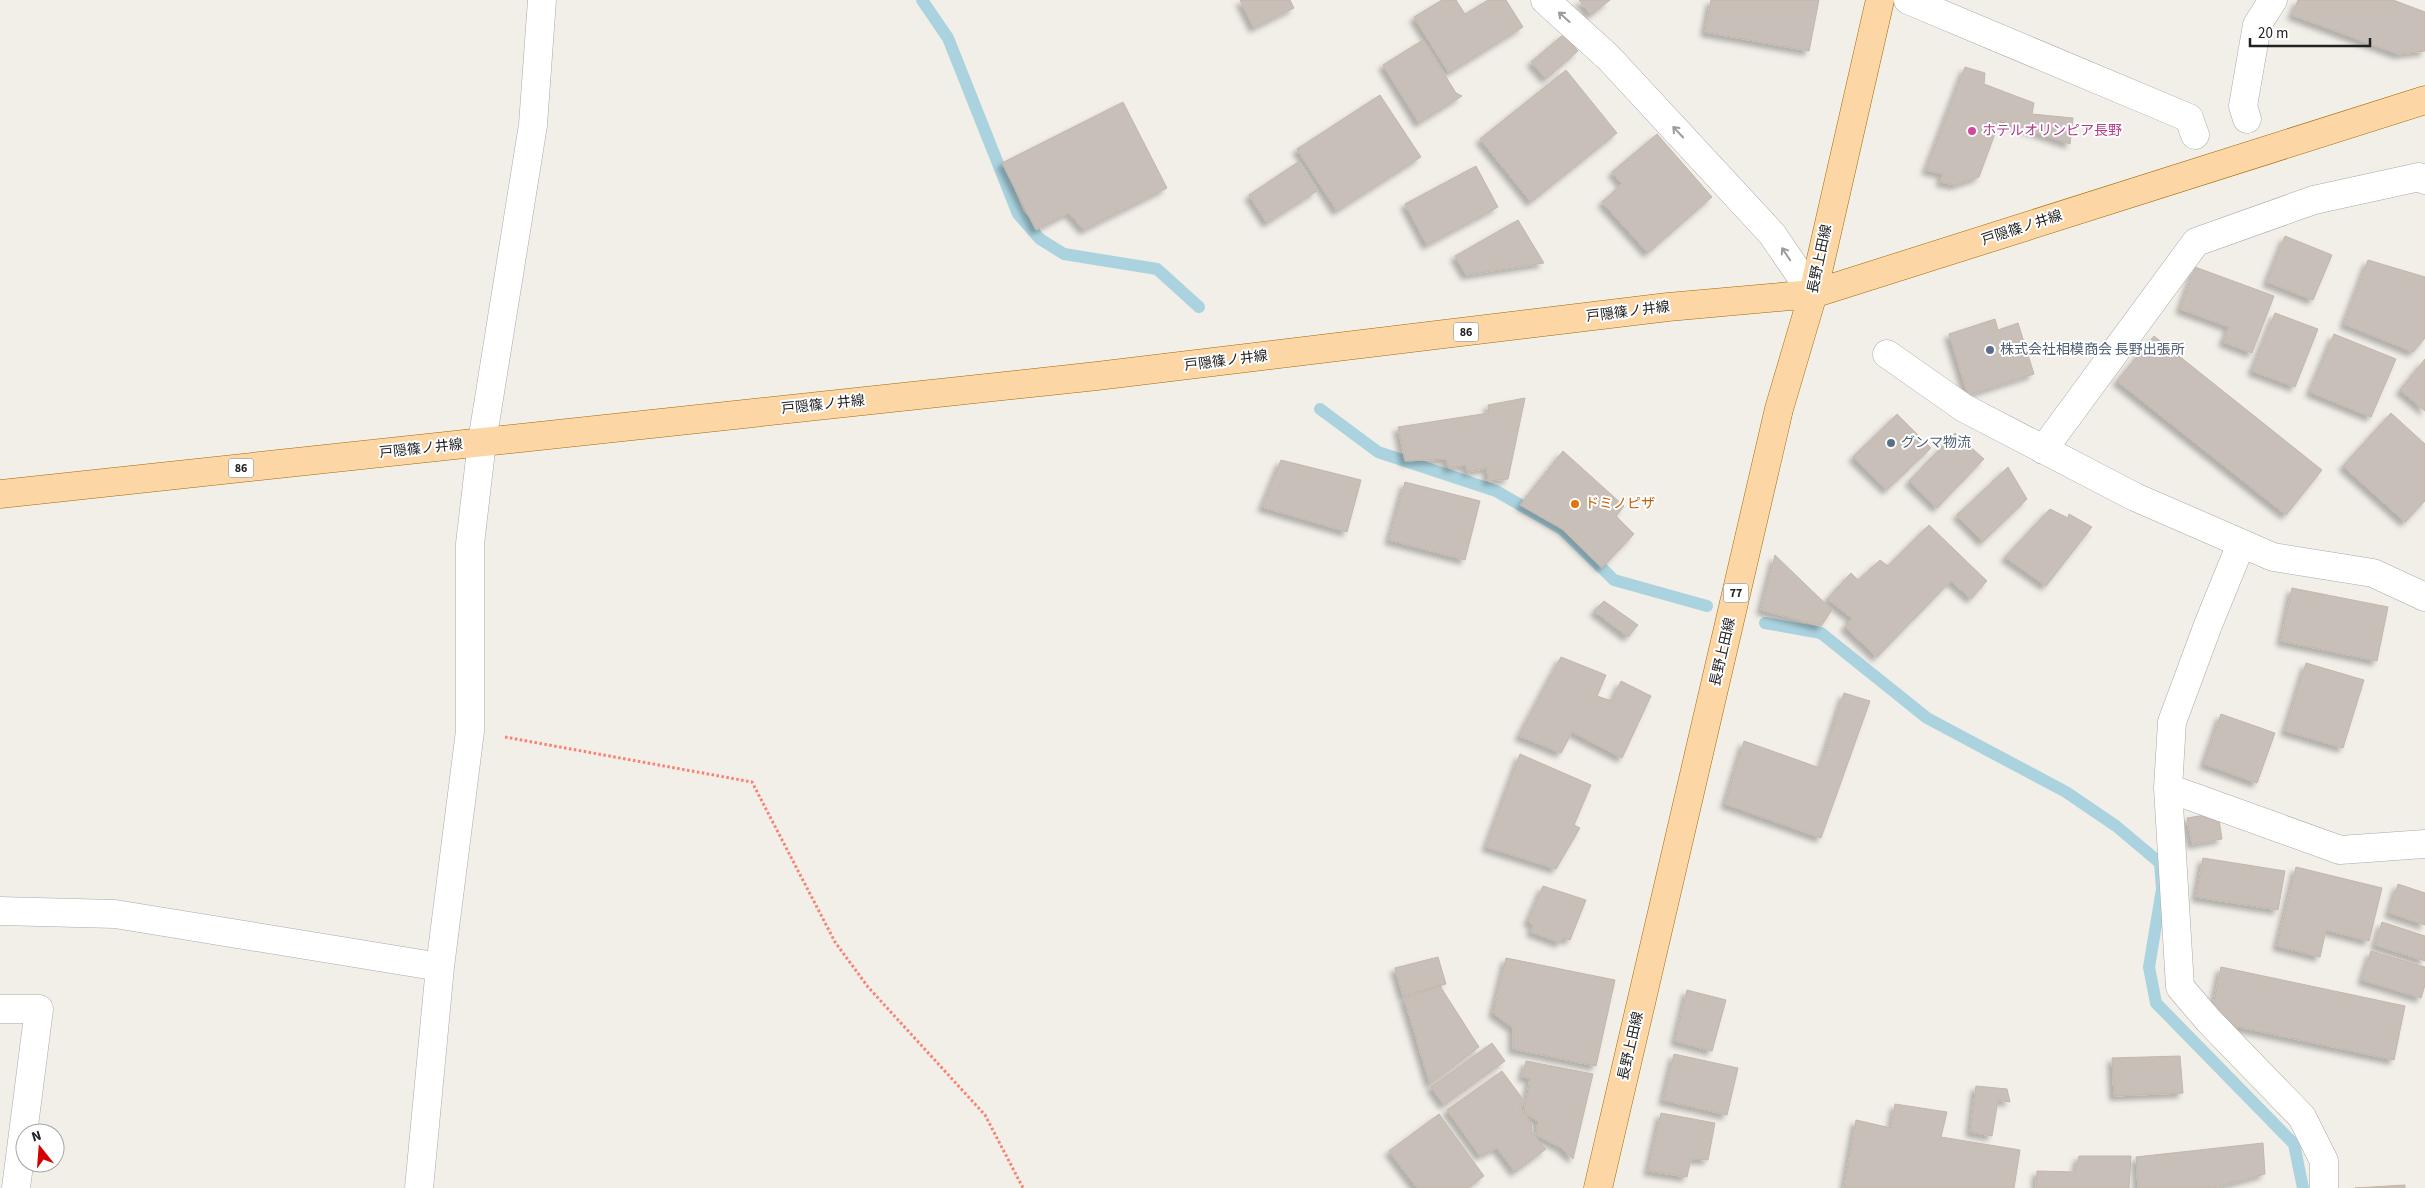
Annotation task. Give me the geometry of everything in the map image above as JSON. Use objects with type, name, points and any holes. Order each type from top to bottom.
[{"type":"main road","name":"長野上田線","points":[[1598,1188],[1779,409],[1813,294],[1880,0]]},
{"type":"main road","name":"戸隠篠ノ井線","points":[[0,494],[1087,377],[1668,307],[1813,294],[2425,100]]},
{"type":"street","points":[[419,1188],[440,967],[470,731],[470,544],[482,442],[533,126],[542,0]]},
{"type":"street","points":[[1545,0],[1608,58],[1772,234],[1813,294]]},
{"type":"street","points":[[1908,0],[2189,118],[2195,135]]},
{"type":"street","points":[[2247,119],[2243,106],[2257,25],[2272,0]]},
{"type":"street","points":[[2043,450],[2196,242],[2314,200],[2419,177],[2425,180]]},
{"type":"street","points":[[1887,354],[1964,408],[2135,497],[2273,558],[2373,574],[2425,597]]},
{"type":"street","points":[[2241,544],[2172,722],[2168,788],[2180,987],[2209,1021],[2302,1117],[2324,1161],[2324,1188]]},
{"type":"street","points":[[2168,788],[2340,850],[2425,844]]},
{"type":"street","points":[[0,911],[115,914],[440,967]]},
{"type":"street","points":[[0,1009],[39,1009],[16,1188]]},
{"type":"path","points":[[470,731],[752,782],[835,942],[868,987],[985,1115],[1023,1188]]},
{"type":"building","points":[[1240,0],[1290,0],[1294,8],[1254,28]]},
{"type":"building","points":[[1442,0],[1456,0],[1465,14],[1488,0],[1506,0],[1523,27],[1449,73],[1414,17]]},
{"type":"building","points":[[1579,0],[1610,0],[1591,15]]},
{"type":"building","points":[[1711,0],[1819,0],[1809,51],[1705,32]]},
{"type":"building","points":[[2298,0],[2393,0],[2425,12],[2425,51],[2398,54],[2292,15]]},
{"type":"building","points":[[1564,34],[1578,51],[1546,79],[1531,62]]},
{"type":"building","points":[[1423,40],[1456,93],[1462,96],[1419,123],[1383,65]]},
{"type":"building","points":[[1965,67],[1985,73],[1984,84],[2034,103],[2032,114],[2073,118],[2070,144],[2000,120],[1979,177],[1955,185],[1940,182],[1943,174],[1926,170]]},
{"type":"building","points":[[1566,70],[1617,133],[1531,202],[1480,139]]},
{"type":"building","points":[[1380,95],[1421,157],[1337,211],[1297,149]]},
{"type":"building","points":[[1123,102],[1167,188],[1084,230],[1069,213],[1036,230],[1002,163]]},
{"type":"building","points":[[1657,134],[1712,197],[1648,253],[1602,202],[1622,184],[1612,172]]},
{"type":"building","points":[[1298,162],[1317,191],[1267,223],[1249,195]]},
{"type":"building","points":[[1476,166],[1498,207],[1427,245],[1405,204]]},
{"type":"building","points":[[1518,220],[1544,263],[1466,275],[1455,256]]},
{"type":"building","points":[[2285,236],[2332,255],[2313,300],[2267,282]]},
{"type":"building","points":[[2368,260],[2425,277],[2425,338],[2413,352],[2344,324]]},
{"type":"building","points":[[2195,267],[2274,296],[2252,353],[2223,342],[2229,327],[2180,309]]},
{"type":"building","points":[[2275,313],[2318,329],[2295,387],[2252,371]]},
{"type":"building","points":[[1995,319],[1998,330],[2018,323],[2034,374],[1968,395],[1949,334]]},
{"type":"building","points":[[2334,334],[2396,359],[2371,417],[2310,392]]},
{"type":"building","points":[[2154,336],[2322,470],[2286,515],[2117,381]]},
{"type":"building","points":[[2425,359],[2425,411],[2400,390]]},
{"type":"building","points":[[1525,398],[1508,479],[1488,481],[1487,468],[1468,472],[1465,465],[1449,468],[1446,459],[1405,461],[1398,427],[1489,413],[1488,405]]},
{"type":"building","points":[[2391,413],[2425,444],[2425,501],[2405,522],[2343,466]]},
{"type":"building","points":[[1897,414],[1931,448],[1887,490],[1853,457]]},
{"type":"building","points":[[1955,433],[1984,459],[1937,508],[1909,481]]},
{"type":"building","points":[[1563,451],[1624,506],[1616,516],[1634,534],[1602,568],[1562,529],[1520,505]]},
{"type":"building","points":[[1281,460],[1361,480],[1347,532],[1262,507]]},
{"type":"building","points":[[2008,467],[2027,499],[1983,542],[1957,515]]},
{"type":"building","points":[[1405,482],[1480,501],[1465,560],[1389,540]]},
{"type":"building","points":[[2050,509],[2068,518],[2069,514],[2092,527],[2046,586],[2005,557]]},
{"type":"building","points":[[1929,525],[1987,581],[1971,599],[1951,581],[1877,657],[1845,627],[1852,618],[1827,599],[1851,573],[1858,580],[1880,560],[1888,566]]},
{"type":"building","points":[[1775,555],[1832,610],[1821,626],[1761,610]]},
{"type":"building","points":[[2292,588],[2388,607],[2377,661],[2281,641]]},
{"type":"building","points":[[1604,601],[1638,625],[1628,637],[1594,611]]},
{"type":"building","points":[[1561,657],[1606,675],[1597,696],[1612,701],[1621,681],[1651,696],[1622,758],[1572,732],[1561,753],[1519,736]]},
{"type":"building","points":[[2306,663],[2364,680],[2343,748],[2285,731]]},
{"type":"building","points":[[1844,693],[1870,701],[1821,838],[1725,804],[1744,741],[1820,768]]},
{"type":"building","points":[[2221,714],[2275,733],[2257,783],[2204,764]]},
{"type":"building","points":[[1520,754],[1591,785],[1574,825],[1580,828],[1556,869],[1486,847]]},
{"type":"building","points":[[2218,813],[2222,839],[2192,844],[2187,818]]},
{"type":"building","points":[[2203,858],[2285,871],[2278,910],[2196,897]]},
{"type":"building","points":[[2296,867],[2382,888],[2369,941],[2326,930],[2320,957],[2277,946]]},
{"type":"building","points":[[2398,884],[2425,893],[2425,925],[2389,913]]},
{"type":"building","points":[[1543,886],[1586,900],[1570,940],[1563,938],[1560,943],[1531,932],[1533,925],[1528,921]]},
{"type":"building","points":[[2382,922],[2425,936],[2425,961],[2375,945]]},
{"type":"building","points":[[2371,951],[2425,967],[2425,985],[2421,998],[2362,980]]},
{"type":"building","points":[[1438,957],[1446,984],[1403,996],[1395,968]]},
{"type":"building","points":[[1506,958],[1615,980],[1596,1066],[1513,1049],[1513,1028],[1493,1013]]},
{"type":"building","points":[[2221,967],[2405,1006],[2394,1060],[2210,1021]]},
{"type":"building","points":[[1440,986],[1479,1047],[1430,1084],[1404,998]]},
{"type":"building","points":[[1687,990],[1726,1000],[1712,1051],[1675,1041]]},
{"type":"building","points":[[1492,1043],[1505,1061],[1444,1105],[1431,1087]]},
{"type":"building","points":[[1674,1054],[1738,1068],[1727,1115],[1663,1100]]},
{"type":"building","points":[[2180,1056],[2183,1093],[2114,1096],[2112,1058]]},
{"type":"building","points":[[1526,1061],[1593,1074],[1573,1159],[1560,1147],[1536,1135],[1538,1121],[1524,1113],[1530,1078],[1522,1077]]},
{"type":"building","points":[[1502,1071],[1525,1102],[1519,1106],[1532,1124],[1531,1132],[1546,1149],[1515,1172],[1497,1148],[1480,1156],[1447,1110]]},
{"type":"building","points":[[1976,1086],[2007,1089],[2010,1102],[1998,1100],[1992,1136],[1970,1132]]},
{"type":"building","points":[[1895,1104],[1947,1112],[1941,1137],[2020,1150],[2014,1188],[1844,1188],[1856,1120],[1891,1128]]},
{"type":"building","points":[[1661,1113],[1715,1123],[1708,1160],[1691,1159],[1687,1177],[1648,1171]]},
{"type":"building","points":[[1439,1114],[1484,1176],[1468,1188],[1417,1188],[1389,1151]]},
{"type":"building","points":[[2263,1143],[2265,1174],[2214,1188],[2138,1188],[2136,1157]]},
{"type":"building","points":[[2079,1156],[2131,1156],[2129,1188],[2036,1188],[2037,1171],[2075,1172]]},
{"type":"building","points":[[2405,1185],[2405,1188],[2355,1188]]},
{"type":"waterway","points":[[922,0],[948,38],[1018,214],[1040,239],[1064,254],[1157,269],[1199,307]]},
{"type":"waterway","points":[[1320,409],[1378,452],[1496,491],[1562,529],[1614,580],[1707,606]]},
{"type":"waterway","points":[[1765,623],[1821,633],[1927,718],[2066,792],[2116,826],[2160,863],[2162,889],[2149,967],[2156,1003],[2294,1144],[2303,1188]]},
{"type":"place","name":"ホテルオリンピア長野","points":[[1972,131]]},
{"type":"place","name":"株式会社相模商会 長野出張所","points":[[1990,350]]},
{"type":"place","name":"グンマ物流","points":[[1891,443]]},
{"type":"place","name":"ドミノピザ","points":[[1575,504]]}]
